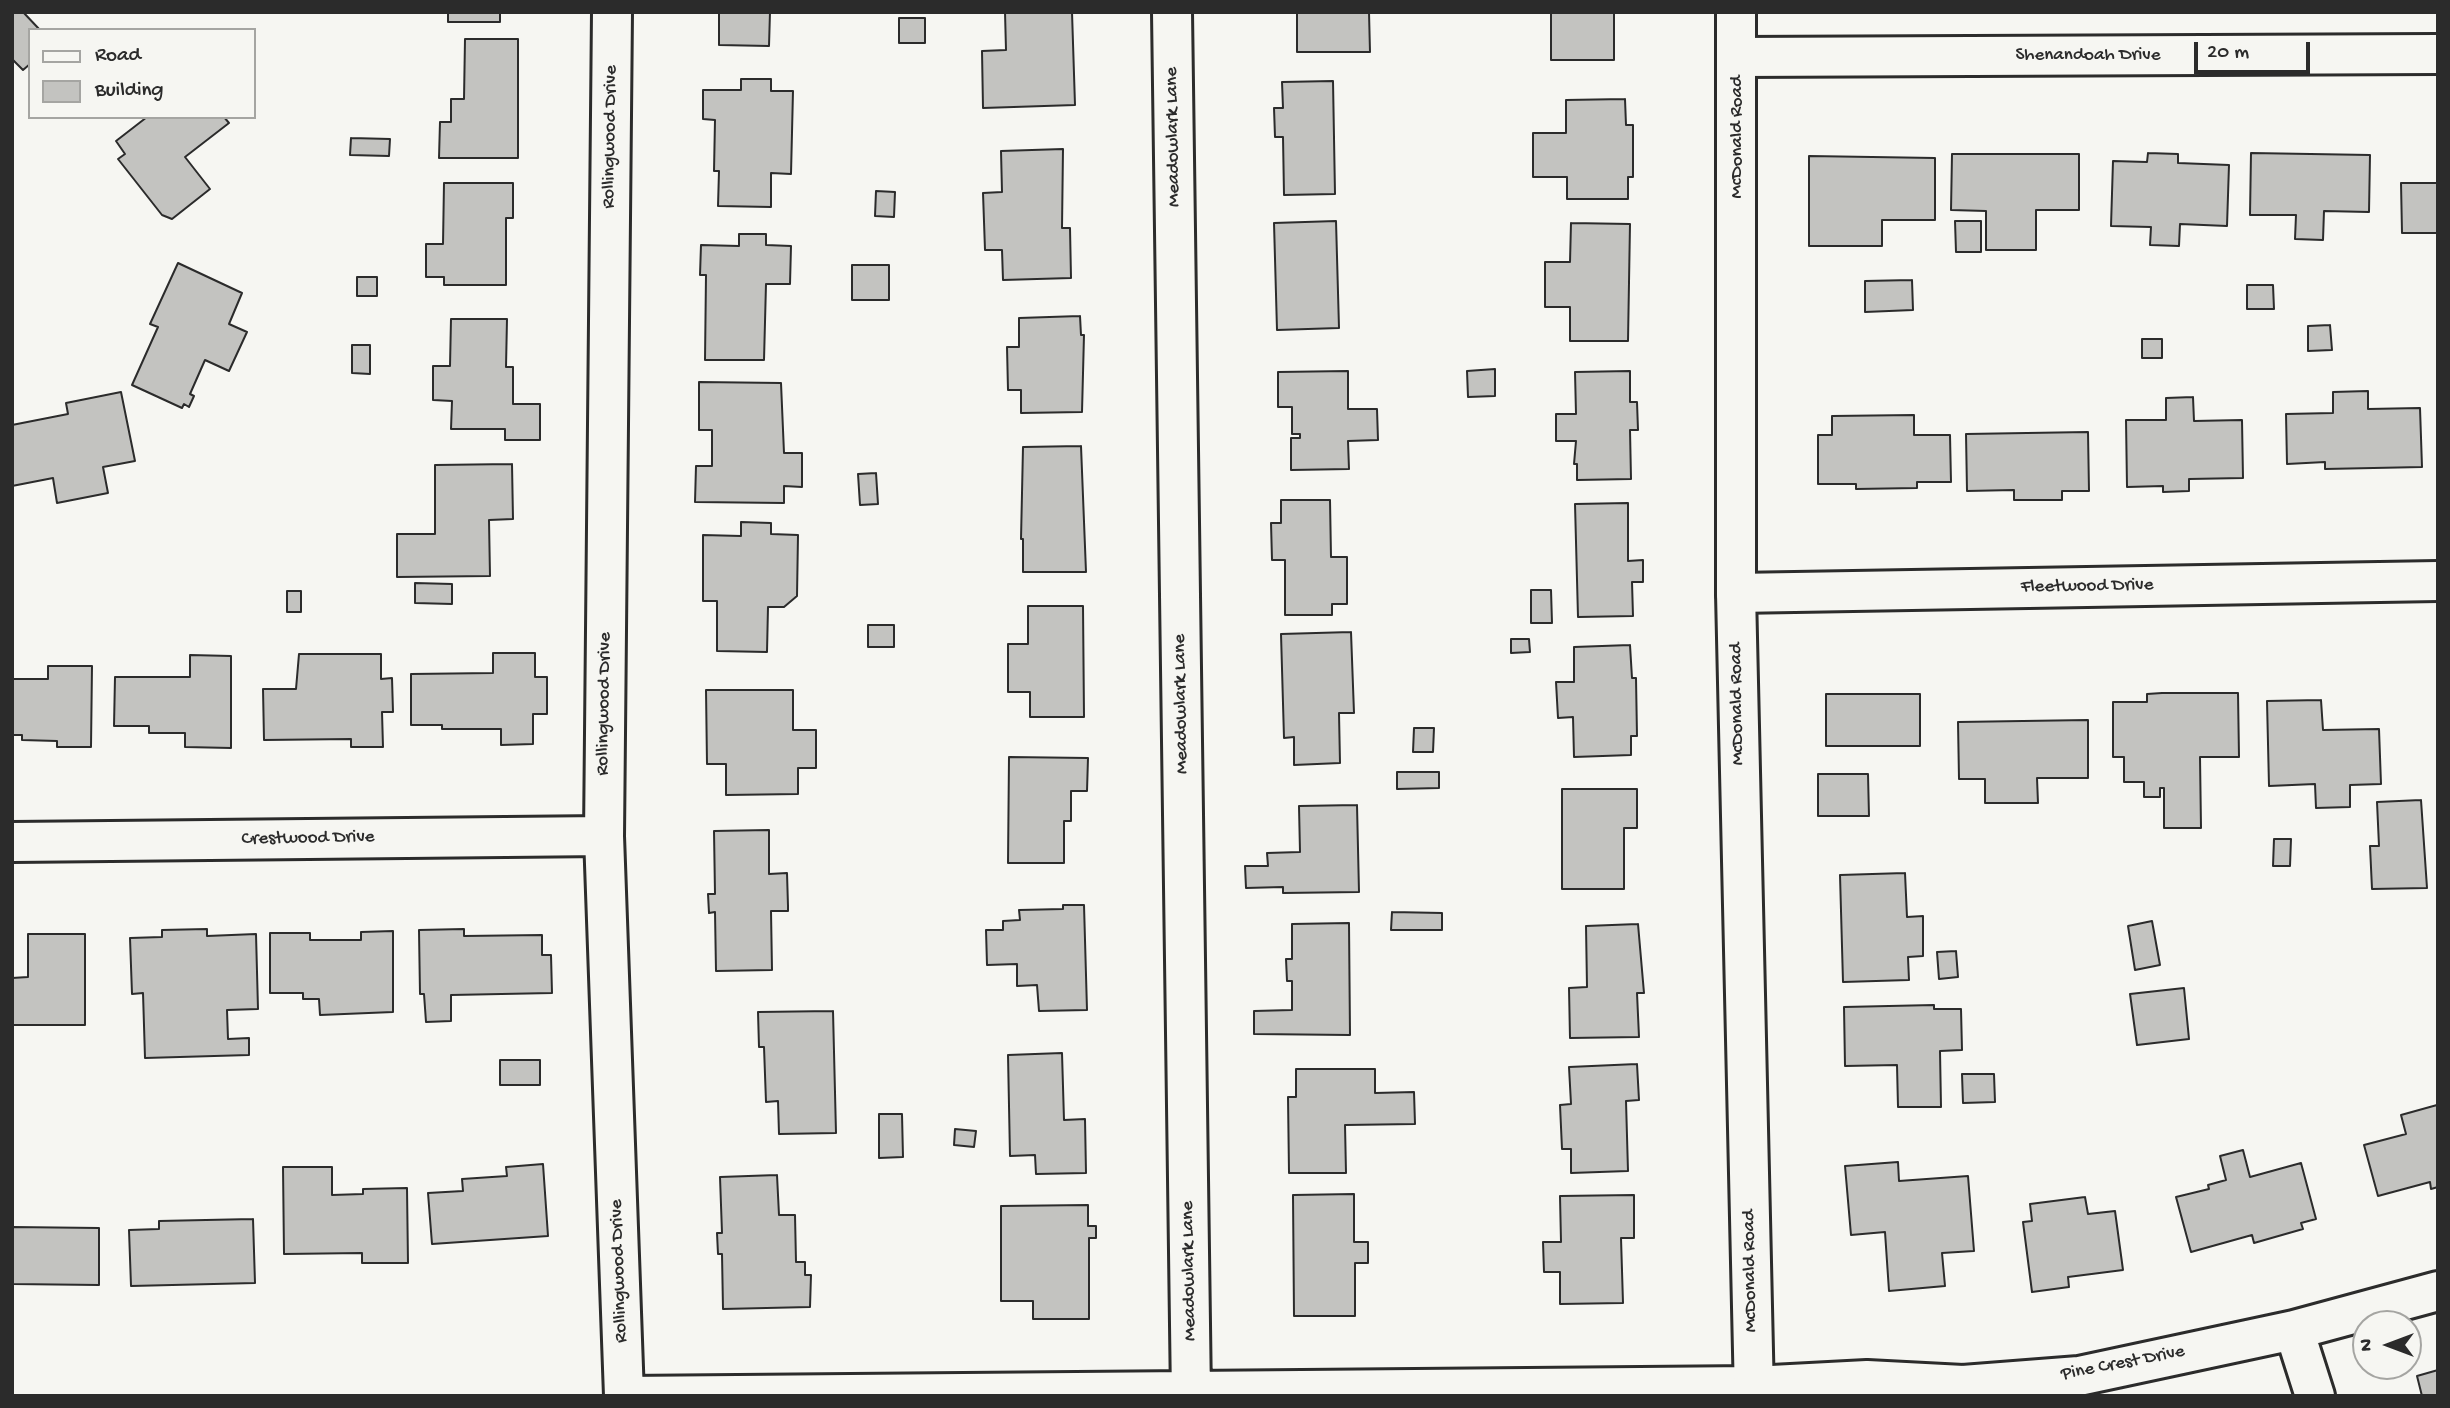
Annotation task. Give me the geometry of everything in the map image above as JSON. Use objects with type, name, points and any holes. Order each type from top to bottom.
[{"type":"street","name":"Rollingwood Drive","points":[[612,12],[604,836],[624,1396]]},
{"type":"street","name":"Meadowlark Lane","points":[[1171,12],[1191,1392]]},
{"type":"street","name":"McDonald Road","points":[[1736,12],[1736,593],[1753,1391]]},
{"type":"street","name":"Shenandoah Drive","points":[[1738,57],[2438,54]]},
{"type":"street","name":"Fleetwood Drive","points":[[1736,593],[2438,581]]},
{"type":"street","name":"Crestwood Drive","points":[[12,842],[604,836]]},
{"type":"street","name":"Pine Crest Drive","points":[[624,1396],[1753,1391],[1867,1380],[1963,1385],[2079,1376],[2294,1330],[2438,1291]]},
{"type":"street","points":[[2294,1330],[2315,1396]]},
{"type":"building","points":[[12,12],[23,12],[38,28],[28,28],[28,66],[23,70],[12,59]]},
{"type":"building","points":[[448,12],[500,12],[500,22],[448,22]]},
{"type":"building","points":[[719,12],[770,12],[769,46],[719,45]]},
{"type":"building","points":[[1005,12],[1072,12],[1075,105],[983,108],[982,51],[1006,50]]},
{"type":"building","points":[[1297,12],[1369,12],[1370,52],[1297,52]]},
{"type":"building","points":[[1551,12],[1614,12],[1614,60],[1551,60]]},
{"type":"building","points":[[899,18],[925,18],[925,43],[899,43]]},
{"type":"building","points":[[465,39],[518,39],[518,158],[439,158],[440,122],[451,122],[451,99],[464,99]]},
{"type":"building","points":[[741,79],[771,79],[771,91],[793,91],[791,174],[771,173],[771,207],[718,206],[719,171],[714,171],[715,120],[703,119],[703,90],[741,90]]},
{"type":"building","points":[[1333,81],[1335,194],[1284,195],[1283,137],[1275,137],[1274,108],[1283,108],[1282,82]]},
{"type":"building","points":[[1625,99],[1626,125],[1633,125],[1633,177],[1628,177],[1628,199],[1567,199],[1567,177],[1533,177],[1533,133],[1566,133],[1566,100]]},
{"type":"building","points":[[144,119],[226,119],[229,123],[185,157],[210,189],[172,219],[162,215],[118,159],[125,154],[116,141]]},
{"type":"building","points":[[351,138],[390,139],[389,156],[350,155]]},
{"type":"building","points":[[1063,149],[1062,228],[1070,228],[1071,278],[1003,280],[1002,250],[985,250],[983,193],[1002,192],[1001,151]]},
{"type":"building","points":[[2148,153],[2178,154],[2178,163],[2229,165],[2227,226],[2180,224],[2179,246],[2150,245],[2151,227],[2111,226],[2113,161],[2147,162]]},
{"type":"building","points":[[2251,153],[2370,155],[2369,212],[2324,211],[2323,240],[2295,239],[2296,215],[2250,215]]},
{"type":"building","points":[[1952,154],[2079,154],[2079,210],[2036,210],[2036,250],[1986,250],[1986,211],[1951,210]]},
{"type":"building","points":[[1809,156],[1935,158],[1935,220],[1882,220],[1882,246],[1809,246]]},
{"type":"building","points":[[444,183],[513,183],[513,218],[506,218],[506,285],[444,285],[444,277],[426,277],[426,244],[443,244]]},
{"type":"building","points":[[2401,183],[2438,183],[2438,233],[2402,233]]},
{"type":"building","points":[[876,191],[895,192],[894,217],[875,216]]},
{"type":"building","points":[[1336,221],[1339,328],[1277,330],[1274,223]]},
{"type":"building","points":[[1955,221],[1981,221],[1981,252],[1956,252]]},
{"type":"building","points":[[1571,223],[1630,224],[1628,341],[1570,341],[1570,307],[1545,307],[1545,262],[1570,262]]},
{"type":"building","points":[[739,234],[766,234],[766,245],[791,246],[790,284],[766,284],[764,360],[705,360],[706,275],[700,275],[701,245],[739,246]]},
{"type":"building","points":[[178,263],[242,293],[229,324],[247,332],[229,371],[205,360],[190,394],[194,396],[189,407],[184,404],[182,408],[132,385],[158,327],[150,324]]},
{"type":"building","points":[[852,265],[889,265],[889,300],[852,300]]},
{"type":"building","points":[[357,277],[377,277],[377,296],[357,296]]},
{"type":"building","points":[[1912,280],[1913,310],[1865,312],[1865,281]]},
{"type":"building","points":[[2247,285],[2273,285],[2274,309],[2247,309]]},
{"type":"building","points":[[1080,316],[1081,335],[1084,335],[1082,412],[1021,413],[1021,390],[1008,390],[1007,347],[1019,347],[1019,318]]},
{"type":"building","points":[[451,319],[507,319],[506,367],[513,367],[513,404],[540,404],[540,440],[505,440],[505,429],[451,429],[452,401],[433,400],[433,366],[450,366]]},
{"type":"building","points":[[2330,325],[2332,350],[2308,351],[2308,326]]},
{"type":"building","points":[[2142,339],[2162,339],[2162,358],[2142,358]]},
{"type":"building","points":[[352,345],[370,345],[370,374],[352,373]]},
{"type":"building","points":[[1495,369],[1495,396],[1468,397],[1467,371]]},
{"type":"building","points":[[1348,371],[1348,409],[1377,409],[1378,440],[1348,441],[1349,469],[1291,470],[1291,438],[1300,438],[1300,434],[1292,434],[1292,407],[1278,407],[1278,372]]},
{"type":"building","points":[[1630,371],[1630,402],[1637,402],[1638,430],[1630,430],[1631,479],[1577,480],[1577,464],[1574,464],[1576,441],[1556,441],[1556,414],[1576,414],[1575,372]]},
{"type":"building","points":[[699,382],[781,383],[784,453],[802,453],[802,487],[784,486],[784,503],[695,502],[696,466],[712,466],[712,430],[699,430]]},
{"type":"building","points":[[2368,391],[2368,409],[2420,408],[2422,467],[2325,469],[2325,462],[2287,464],[2286,414],[2333,413],[2333,392]]},
{"type":"building","points":[[121,392],[135,461],[103,467],[108,493],[57,503],[53,478],[12,486],[12,425],[68,414],[66,403]]},
{"type":"building","points":[[2193,397],[2194,421],[2242,420],[2243,478],[2189,479],[2189,491],[2163,492],[2163,486],[2127,487],[2126,420],[2166,420],[2166,398]]},
{"type":"building","points":[[1914,415],[1914,435],[1950,435],[1951,482],[1917,482],[1917,488],[1856,489],[1856,484],[1818,484],[1818,435],[1832,435],[1832,416]]},
{"type":"building","points":[[2088,432],[2089,491],[2062,491],[2062,500],[2014,500],[2014,490],[1967,491],[1966,434]]},
{"type":"building","points":[[1081,446],[1086,572],[1023,572],[1023,447]]},
{"type":"building","points":[[512,464],[513,519],[489,520],[490,576],[397,577],[397,534],[435,534],[435,465]]},
{"type":"building","points":[[876,473],[878,504],[860,505],[858,474]]},
{"type":"building","points":[[1281,500],[1330,500],[1331,557],[1347,557],[1347,604],[1332,604],[1332,615],[1285,615],[1285,560],[1272,560],[1271,523],[1281,523]]},
{"type":"building","points":[[1628,503],[1628,561],[1643,560],[1643,582],[1632,582],[1633,616],[1578,617],[1575,504]]},
{"type":"building","points":[[741,522],[771,523],[771,534],[798,535],[797,596],[784,607],[768,607],[767,652],[717,651],[717,601],[703,601],[703,535],[741,536]]},
{"type":"building","points":[[415,583],[452,584],[452,604],[415,603]]},
{"type":"building","points":[[1531,590],[1551,590],[1552,623],[1531,623]]},
{"type":"building","points":[[287,591],[301,591],[301,612],[287,612]]},
{"type":"building","points":[[1028,606],[1083,606],[1084,717],[1030,717],[1030,692],[1008,692],[1008,644],[1028,644]]},
{"type":"building","points":[[868,625],[894,625],[894,647],[868,647]]},
{"type":"building","points":[[1351,632],[1354,713],[1339,713],[1340,763],[1294,765],[1294,737],[1284,738],[1281,634]]},
{"type":"building","points":[[1511,639],[1529,639],[1530,652],[1511,653]]},
{"type":"building","points":[[1630,645],[1632,678],[1636,678],[1637,736],[1631,736],[1631,755],[1574,757],[1573,717],[1558,718],[1556,682],[1574,682],[1574,647]]},
{"type":"building","points":[[493,653],[535,653],[535,677],[547,677],[547,714],[533,714],[533,744],[501,745],[501,729],[442,729],[442,725],[411,725],[411,674],[493,673]]},
{"type":"building","points":[[299,654],[381,654],[381,679],[392,678],[393,712],[382,712],[383,747],[351,747],[351,739],[264,740],[263,689],[296,689]]},
{"type":"building","points":[[190,655],[231,656],[231,748],[185,747],[185,733],[149,733],[149,726],[114,726],[115,677],[190,677]]},
{"type":"building","points":[[48,666],[92,666],[91,747],[57,747],[57,741],[22,740],[22,735],[12,735],[12,679],[48,679]]},
{"type":"building","points":[[706,690],[793,690],[793,730],[816,730],[816,768],[798,768],[798,794],[726,795],[726,764],[707,764]]},
{"type":"building","points":[[2238,693],[2239,757],[2200,757],[2201,828],[2164,828],[2164,788],[2160,788],[2160,797],[2144,797],[2144,782],[2124,782],[2124,757],[2113,757],[2113,702],[2147,702],[2147,694]]},
{"type":"building","points":[[1826,694],[1920,694],[1920,746],[1826,746]]},
{"type":"building","points":[[2321,700],[2323,730],[2379,729],[2381,784],[2350,785],[2350,807],[2316,808],[2315,784],[2269,786],[2267,701]]},
{"type":"building","points":[[2088,720],[2088,778],[2037,778],[2038,803],[1985,803],[1985,779],[1959,779],[1958,722]]},
{"type":"building","points":[[1414,728],[1434,728],[1433,752],[1413,752]]},
{"type":"building","points":[[1009,757],[1088,758],[1087,791],[1071,791],[1071,821],[1064,821],[1064,863],[1008,863]]},
{"type":"building","points":[[1397,772],[1439,772],[1439,788],[1397,789]]},
{"type":"building","points":[[1818,774],[1868,774],[1869,816],[1818,816]]},
{"type":"building","points":[[1562,789],[1637,789],[1637,828],[1624,828],[1624,889],[1562,889]]},
{"type":"building","points":[[2421,800],[2427,888],[2372,889],[2370,846],[2379,846],[2377,802]]},
{"type":"building","points":[[1357,805],[1359,892],[1283,893],[1283,887],[1246,888],[1245,866],[1268,866],[1267,853],[1300,852],[1299,806]]},
{"type":"building","points":[[769,830],[769,874],[787,873],[788,906],[788,911],[771,911],[772,970],[716,971],[715,912],[709,913],[708,894],[715,894],[714,831]]},
{"type":"building","points":[[2274,839],[2291,839],[2290,866],[2273,866]]},
{"type":"building","points":[[1905,873],[1907,917],[1923,916],[1923,956],[1908,957],[1909,980],[1843,982],[1840,875]]},
{"type":"building","points":[[1063,905],[1084,905],[1087,1010],[1039,1011],[1037,985],[1017,986],[1017,964],[987,965],[986,930],[1003,930],[1003,921],[1020,920],[1019,910],[1063,909]]},
{"type":"building","points":[[1392,912],[1442,913],[1442,930],[1391,930]]},
{"type":"building","points":[[2152,921],[2160,965],[2135,970],[2128,926]]},
{"type":"building","points":[[1349,923],[1350,1035],[1254,1034],[1254,1011],[1292,1010],[1292,981],[1287,981],[1286,959],[1292,959],[1292,924]]},
{"type":"building","points":[[1638,924],[1644,993],[1637,993],[1639,1037],[1570,1038],[1569,988],[1587,987],[1586,926]]},
{"type":"building","points":[[207,929],[207,936],[256,934],[258,1009],[227,1010],[228,1039],[249,1038],[249,1055],[145,1058],[143,993],[132,994],[130,938],[162,937],[162,930]]},
{"type":"building","points":[[464,929],[464,936],[542,935],[542,955],[551,955],[552,993],[451,995],[451,1021],[426,1022],[424,994],[420,994],[419,930]]},
{"type":"building","points":[[393,931],[393,1012],[320,1015],[319,999],[303,999],[303,993],[270,993],[270,933],[310,933],[310,940],[361,940],[361,932]]},
{"type":"building","points":[[28,934],[85,934],[85,1025],[12,1025],[12,978],[28,977]]},
{"type":"building","points":[[1956,951],[1958,977],[1939,979],[1937,952]]},
{"type":"building","points":[[2184,988],[2189,1039],[2137,1045],[2130,994]]},
{"type":"building","points":[[1934,1005],[1934,1009],[1961,1009],[1962,1050],[1940,1051],[1941,1107],[1898,1107],[1897,1065],[1845,1066],[1844,1007]]},
{"type":"building","points":[[833,1011],[836,1133],[779,1134],[778,1101],[766,1102],[764,1047],[759,1047],[758,1012]]},
{"type":"building","points":[[1062,1053],[1064,1120],[1085,1119],[1086,1173],[1036,1174],[1035,1155],[1010,1156],[1008,1055]]},
{"type":"building","points":[[500,1060],[540,1060],[540,1085],[500,1085]]},
{"type":"building","points":[[1637,1064],[1639,1100],[1626,1101],[1628,1171],[1571,1173],[1571,1149],[1562,1149],[1560,1105],[1571,1104],[1569,1067]]},
{"type":"building","points":[[1296,1069],[1375,1069],[1375,1093],[1414,1092],[1415,1124],[1345,1125],[1346,1173],[1289,1173],[1288,1097],[1296,1097]]},
{"type":"building","points":[[1962,1074],[1994,1074],[1995,1102],[1963,1103]]},
{"type":"building","points":[[2437,1105],[2438,1187],[2431,1189],[2430,1182],[2378,1196],[2364,1145],[2406,1134],[2401,1115]]},
{"type":"building","points":[[879,1114],[902,1114],[903,1157],[879,1158]]},
{"type":"building","points":[[955,1129],[976,1131],[974,1147],[954,1145]]},
{"type":"building","points":[[2243,1150],[2250,1177],[2301,1163],[2316,1219],[2301,1223],[2303,1229],[2254,1243],[2252,1235],[2191,1252],[2176,1197],[2209,1189],[2208,1185],[2226,1180],[2220,1156]]},
{"type":"building","points":[[1898,1162],[1899,1181],[1968,1176],[1974,1251],[1942,1253],[1945,1286],[1889,1291],[1885,1232],[1851,1235],[1845,1166]]},
{"type":"building","points":[[543,1164],[548,1236],[432,1244],[428,1193],[463,1191],[462,1179],[507,1176],[506,1167]]},
{"type":"building","points":[[283,1167],[332,1167],[332,1195],[363,1194],[363,1189],[407,1188],[408,1263],[362,1263],[362,1253],[284,1254]]},
{"type":"building","points":[[777,1175],[779,1215],[795,1215],[796,1262],[805,1262],[805,1275],[811,1275],[810,1307],[723,1309],[722,1254],[718,1254],[717,1233],[722,1233],[720,1177]]},
{"type":"building","points":[[1354,1194],[1354,1242],[1368,1242],[1368,1263],[1355,1263],[1355,1316],[1294,1316],[1293,1195]]},
{"type":"building","points":[[1634,1195],[1634,1238],[1621,1238],[1623,1303],[1560,1304],[1560,1272],[1544,1272],[1543,1242],[1561,1242],[1560,1196]]},
{"type":"building","points":[[2085,1197],[2088,1214],[2115,1211],[2123,1270],[2068,1277],[2069,1287],[2032,1292],[2023,1222],[2032,1221],[2030,1204]]},
{"type":"building","points":[[1088,1205],[1088,1226],[1096,1226],[1096,1238],[1089,1238],[1089,1319],[1033,1319],[1033,1301],[1001,1301],[1001,1206]]},
{"type":"building","points":[[253,1219],[255,1283],[131,1286],[129,1230],[159,1229],[159,1221]]},
{"type":"building","points":[[12,1227],[99,1228],[99,1285],[12,1284]]},
{"type":"building","points":[[2438,1370],[2438,1396],[2422,1396],[2418,1380],[2422,1380],[2422,1375]]}]
